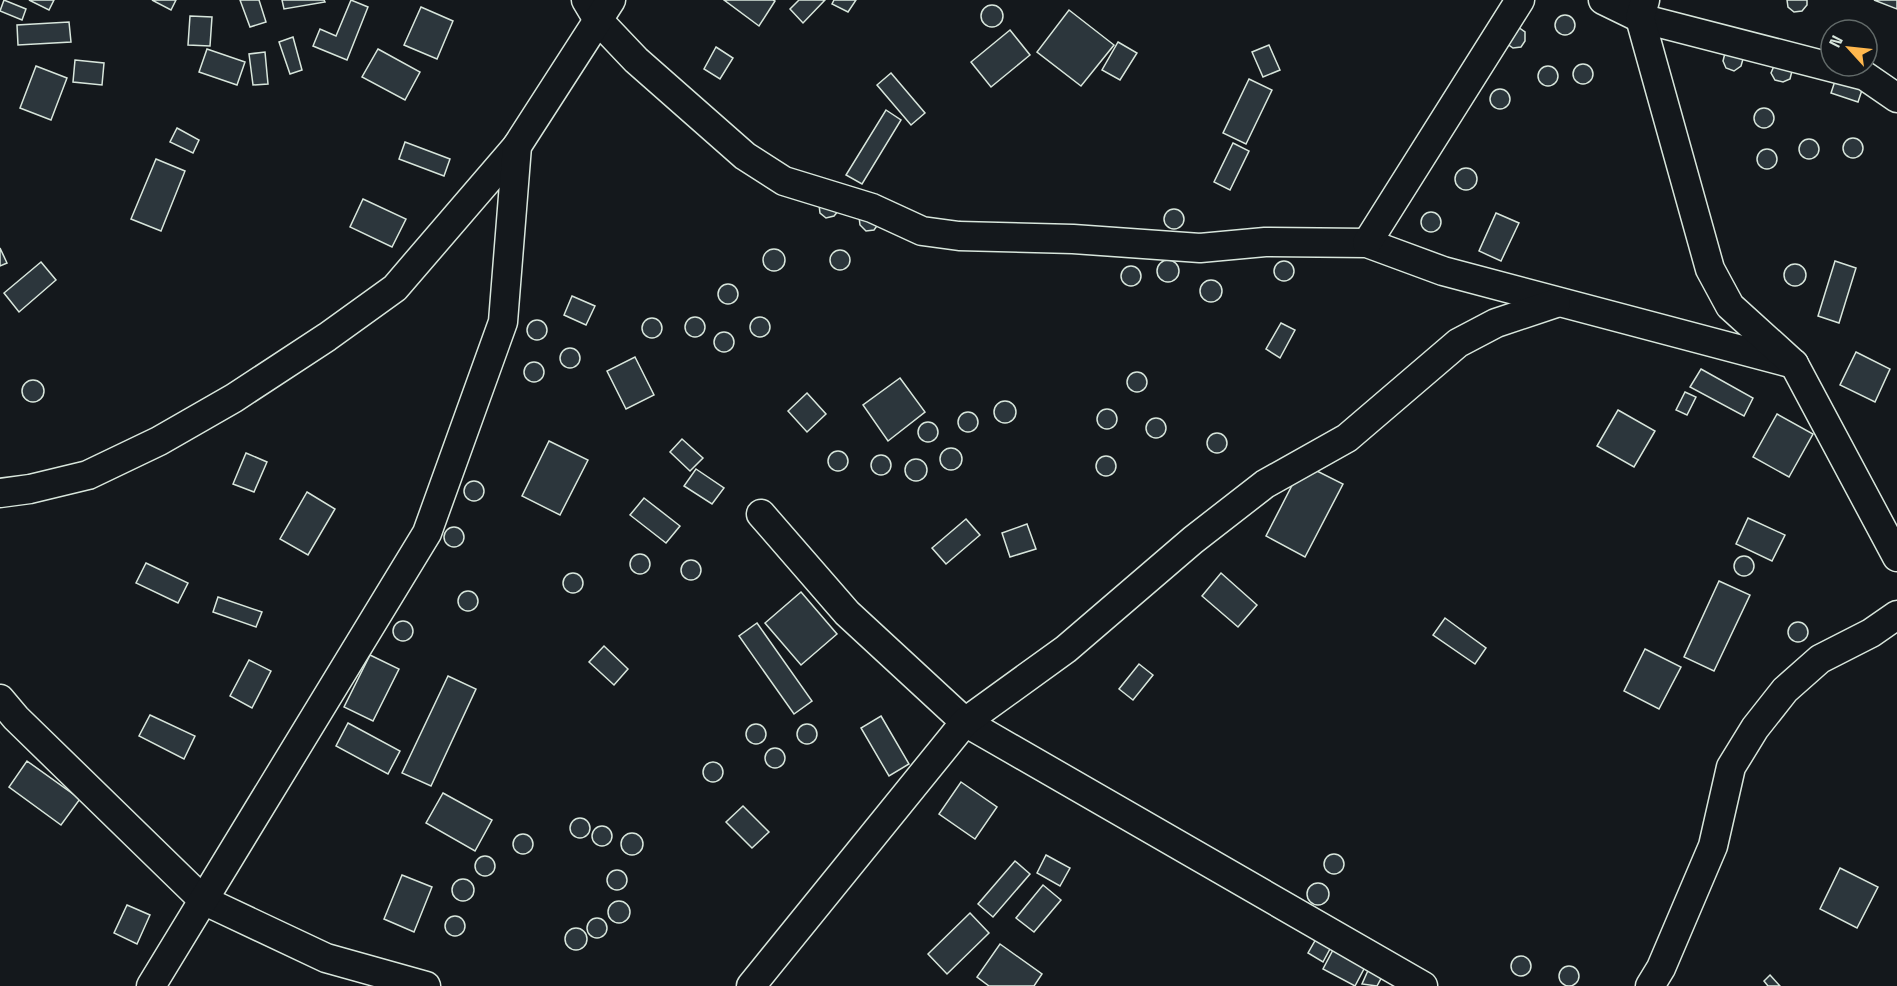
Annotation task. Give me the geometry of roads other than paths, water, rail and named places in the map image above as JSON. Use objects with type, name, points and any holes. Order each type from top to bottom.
[{"type":"street","points":[[1367,243],[1520,0]]},
{"type":"street","points":[[1604,0],[1642,9],[1865,76],[1897,98]]},
{"type":"street","points":[[0,493],[30,489],[98,470],[159,441],[234,398],[327,337],[394,288],[517,146],[598,7],[636,60],[745,156],[784,181],[892,216],[922,231],[959,236],[1073,239],[1200,248],[1265,242],[1367,243],[1443,271],[1556,303],[1794,364]]},
{"type":"street","points":[[1642,9],[1710,269],[1730,306],[1794,364],[1897,557]]},
{"type":"street","points":[[151,986],[427,533],[503,322],[517,146]]},
{"type":"street","points":[[751,986],[965,722],[1066,649],[1194,540],[1265,484],[1347,438],[1458,343],[1496,323],[1556,303]]},
{"type":"street","points":[[761,514],[846,614],[965,722],[1184,851],[1423,986]]},
{"type":"street","points":[[1650,986],[1661,968],[1713,846],[1731,767],[1755,728],[1785,690],[1820,659],[1871,633],[1897,615]]},
{"type":"street","points":[[0,699],[16,718],[203,900],[326,958],[426,986]]}]
